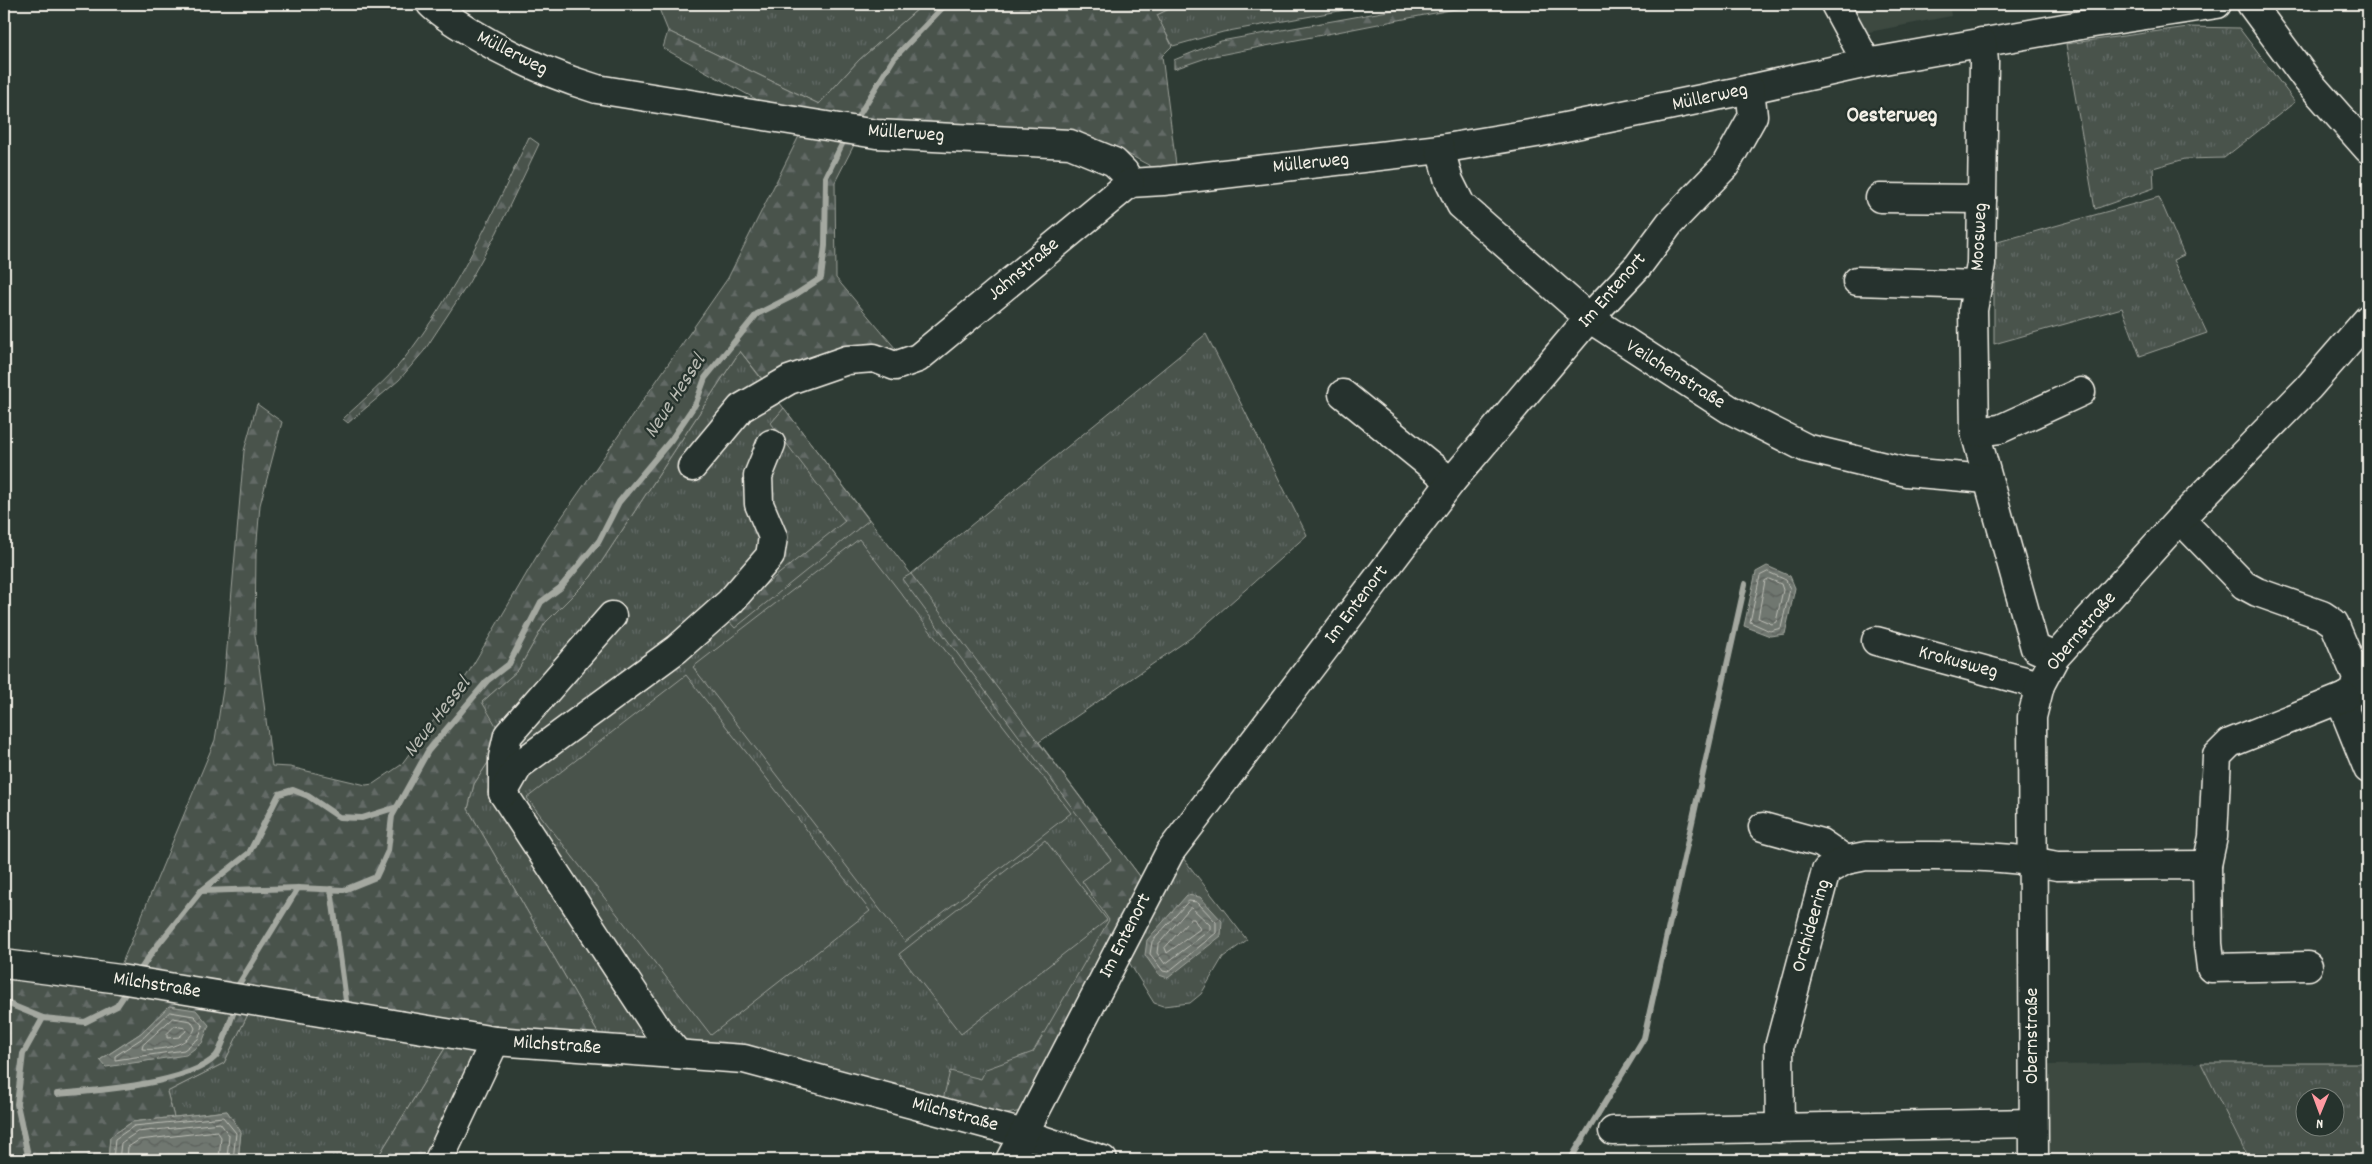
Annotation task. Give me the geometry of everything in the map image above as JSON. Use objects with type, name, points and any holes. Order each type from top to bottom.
[{"type":"street","name":"Müllerweg","points":[[431,4],[465,29],[510,56],[556,76],[589,87],[865,132],[1070,144],[1114,162],[1124,172],[1130,183],[1162,181],[1440,149],[1536,133],[1750,90],[1867,63],[1982,42],[2217,4]]},
{"type":"street","points":[[1835,4],[1867,63]]},
{"type":"street","points":[[2251,4],[2308,80],[2368,149]]},
{"type":"street","name":"Moosweg","points":[[1982,42],[1984,62],[1981,264],[1973,310],[1975,432],[2035,648],[2055,658]]},
{"type":"street","name":"Im Entenort","points":[[1010,1160],[1170,852],[1451,482],[1589,318],[1638,266],[1670,223],[1725,166],[1753,116],[1750,90]]},
{"type":"street","name":"Veilchenstraße","points":[[1440,149],[1448,181],[1460,205],[1589,318],[1729,409],[1806,448],[1906,472],[1987,479]]},
{"type":"street","name":"Jahnstraße","points":[[692,467],[741,408],[789,380],[847,360],[874,358],[895,366],[918,358],[1130,183]]},
{"type":"street","points":[[1880,198],[1982,199]]},
{"type":"street","points":[[1857,282],[1977,285]]},
{"type":"street","name":"Obernstraße","points":[[2034,1160],[2032,717],[2040,685],[2055,658],[2180,519],[2308,388],[2368,319]]},
{"type":"street","points":[[1975,432],[2000,429],[2081,392]]},
{"type":"street","points":[[1342,394],[1451,482]]},
{"type":"street","points":[[503,793],[519,765],[677,649],[730,602],[770,556],[773,537],[759,504],[758,476],[771,444]]},
{"type":"street","points":[[2180,519],[2244,585],[2257,592],[2322,614],[2334,623],[2357,678],[2354,690],[2345,697],[2230,743],[2217,756],[2213,837],[2207,864],[2208,944],[2211,968],[2308,966]]},
{"type":"street","points":[[612,616],[508,735],[503,757],[503,793],[658,1030],[678,1054]]},
{"type":"street","name":"Krokusweg","points":[[1876,641],[2040,685]]},
{"type":"street","points":[[2345,697],[2345,712],[2368,769]]},
{"type":"street","points":[[1763,827],[1821,843],[1846,860]]},
{"type":"street","name":"Orchideering","points":[[1780,1128],[1779,1047],[1826,871],[1846,860],[1866,856],[2007,858],[2034,860],[2057,866],[2207,864]]},
{"type":"street","name":"Milchstraße","points":[[4,964],[132,981],[496,1041],[744,1059],[1024,1134],[1103,1160]]},
{"type":"street","points":[[439,1160],[496,1041]]},
{"type":"street","points":[[1613,1132],[2033,1123]]},
{"type":"shaded area","points":[[1842,4],[1949,4],[1951,16],[1859,34]]},
{"type":"shaded area","points":[[2201,1063],[2249,1160],[2048,1160],[2048,1065]]},
{"type":"green space","points":[[657,4],[928,4],[918,9],[859,60],[819,104],[668,31]]},
{"type":"green space","points":[[928,4],[1083,4],[1092,8],[1102,4],[1179,4],[1157,15],[1172,46],[1162,56],[1176,165],[1154,168],[1113,146],[1074,133],[878,127],[772,108],[663,48],[668,31],[819,104],[859,60],[918,9]]},
{"type":"green space","points":[[1179,4],[1378,4],[1223,32],[1173,46],[1156,15]]},
{"type":"green space","points":[[1427,4],[1481,4],[1209,57],[1174,69],[1174,60],[1221,41]]},
{"type":"green space","points":[[2188,27],[2239,28],[2295,102],[2224,158],[2185,159],[2153,168],[2154,188],[2095,209],[2066,44]]},
{"type":"green space","points":[[801,132],[856,141],[835,182],[836,278],[901,355],[767,385],[740,351],[590,578],[545,623],[518,670],[482,702],[498,729],[491,758],[474,784],[468,809],[602,1040],[495,1034],[124,970],[122,963],[215,740],[224,683],[244,451],[257,404],[282,422],[260,505],[256,553],[255,635],[272,766],[290,767],[366,785],[373,784],[401,765],[467,675],[548,537],[728,278]]},
{"type":"green space","points":[[529,137],[539,144],[497,232],[468,284],[424,351],[399,380],[348,423],[343,419],[382,383],[403,360],[440,308],[487,224]]},
{"type":"green space","points":[[2159,197],[2184,255],[2173,260],[2207,333],[2140,356],[2122,308],[1994,344],[1994,243]]},
{"type":"green space","points":[[1206,334],[1307,535],[1192,637],[1039,742],[1142,879],[994,1117],[602,1040],[468,809],[474,784],[491,758],[482,702],[518,670],[545,623],[590,578],[740,351],[911,574]]},
{"type":"green space","points":[[784,408],[869,520],[735,628],[725,617],[845,521],[771,423]]},
{"type":"green space","points":[[859,539],[1071,813],[905,942],[693,667]]},
{"type":"green space","points":[[911,574],[1142,879],[1021,1111],[994,1117],[942,1104],[950,1071],[981,1079],[986,1069],[1033,1052],[1109,920],[1082,881],[1111,860],[902,579]]},
{"type":"green space","points":[[686,675],[870,911],[711,1035],[527,798]]},
{"type":"green space","points":[[1045,840],[1107,920],[961,1034],[899,954]]},
{"type":"green space","points":[[1183,858],[1247,940],[1223,957],[1201,994],[1190,1003],[1163,1006],[1154,1003],[1127,959]]},
{"type":"green space","points":[[4,973],[249,1012],[224,1063],[167,1092],[174,1117],[132,1122],[110,1137],[108,1160],[4,1160]],"holes":[[[169,1006],[196,1011],[208,1025],[157,1059],[139,1062],[101,1059],[141,1033]]]},
{"type":"green space","points":[[249,1012],[447,1045],[376,1160],[238,1160],[241,1132],[227,1111],[174,1117],[167,1092],[224,1063]]},
{"type":"green space","points":[[447,1045],[480,1050],[432,1160],[376,1160]]},
{"type":"green space","points":[[2201,1063],[2368,1063],[2368,1160],[2249,1160]]},
{"type":"green space","points":[[1046,1153],[1069,1160],[1028,1160]]},
{"type":"water","points":[[1767,566],[1790,576],[1795,588],[1785,634],[1770,636],[1744,626],[1756,572]]},
{"type":"water","points":[[1187,895],[1200,897],[1222,921],[1221,936],[1168,978],[1159,975],[1145,955],[1147,940]]},
{"type":"water","points":[[169,1006],[196,1010],[209,1025],[202,1043],[186,1055],[106,1067],[100,1060],[141,1033]]},
{"type":"water","points":[[227,1111],[241,1132],[238,1160],[108,1160],[110,1137],[132,1122]]},
{"type":"waterway","name":"Neue Hessel","points":[[854,123],[894,58],[946,4]]},
{"type":"waterway","name":"Neue Hessel","points":[[201,891],[298,888],[344,890],[376,877],[388,851],[392,816],[428,751],[487,681],[509,664],[541,602],[560,588],[599,541],[619,502],[671,440],[696,403],[705,378],[757,314],[795,295],[821,278],[825,246],[826,177],[846,136]]},
{"type":"waterway","points":[[1570,1160],[1644,1038],[1745,584]]},
{"type":"waterway","name":"Neue Hessel","points":[[137,975],[153,951],[201,891],[249,853],[279,794],[293,790],[308,796],[339,817],[362,818],[397,807]]},
{"type":"waterway","points":[[239,984],[298,888]]},
{"type":"waterway","points":[[331,889],[347,1008]]},
{"type":"waterway","name":"Neue Hessel","points":[[4,1002],[43,1018],[85,1022],[117,1006],[129,988]]},
{"type":"waterway","points":[[57,1094],[117,1088],[164,1080],[203,1066],[218,1053],[233,1014]]},
{"type":"waterway","points":[[29,1160],[17,1104],[23,1054],[43,1018]]},
{"type":"district","name":"Oesterweg","points":[[1892,116]]}]
